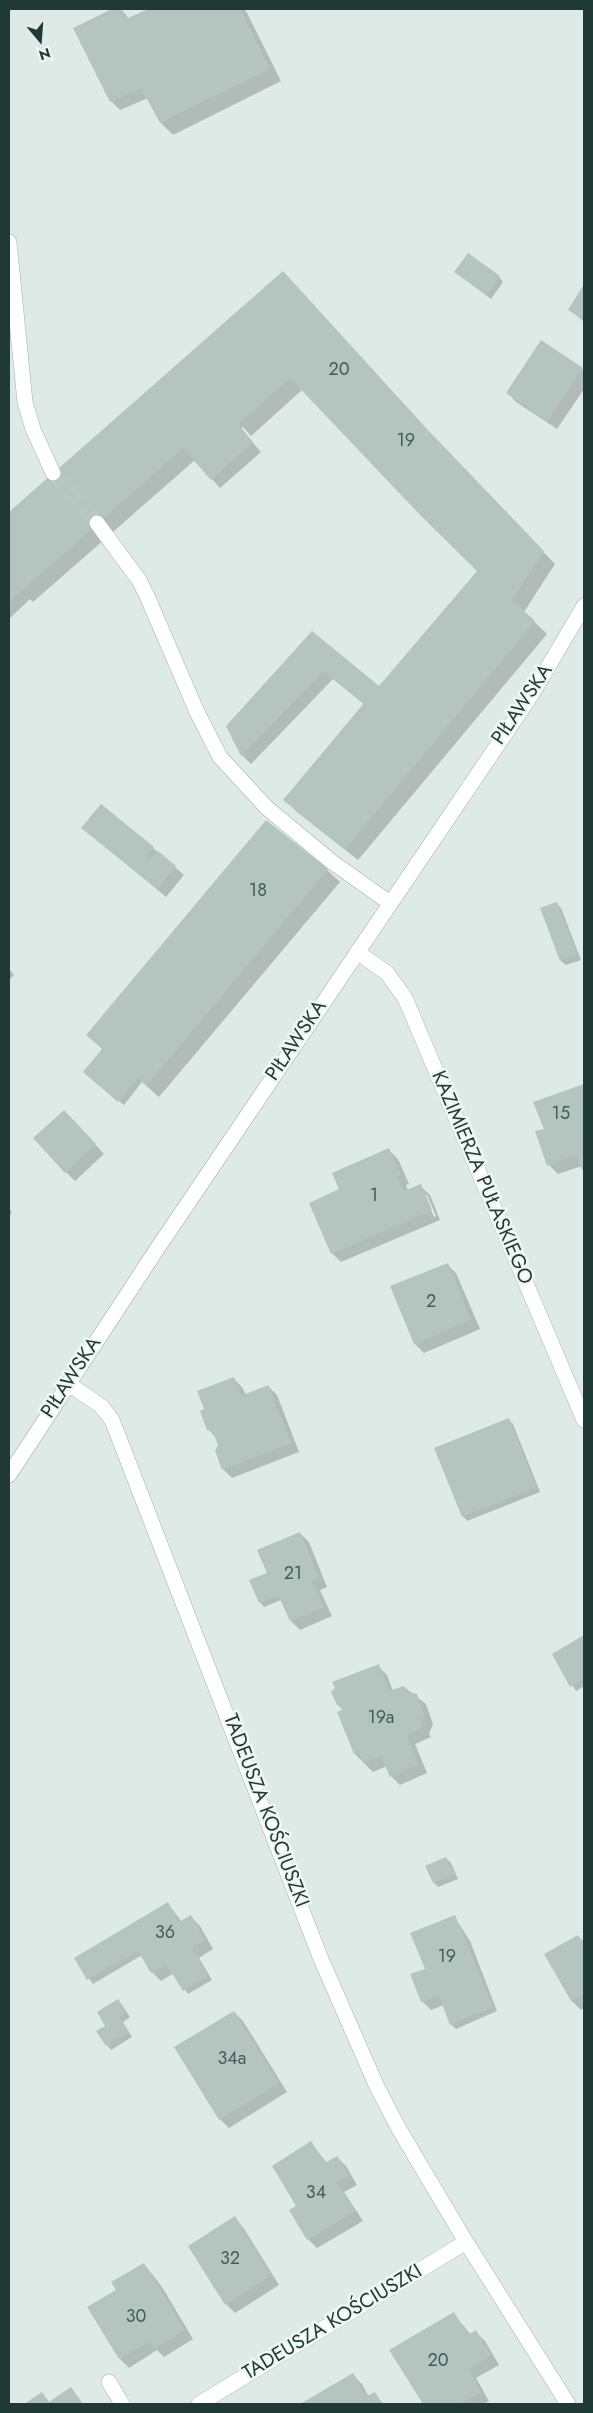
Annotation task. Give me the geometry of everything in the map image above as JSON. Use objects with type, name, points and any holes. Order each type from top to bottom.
[{"type":"street","points":[[9,242],[25,402],[32,429],[53,473]]},
{"type":"street","points":[[97,523],[135,574],[147,596],[220,757],[267,808],[332,862],[390,903]]},
{"type":"street","name":"PIŁAWSKA","points":[[9,1475],[357,952],[532,694],[584,606]]},
{"type":"street","name":"KAZIMIERZA PUŁASKIEGO","points":[[357,952],[387,973],[405,998],[584,1420]]},
{"type":"street","name":"TADEUSZA KOŚCIUSZKI","points":[[69,1384],[98,1404],[110,1416],[322,1959],[360,2051],[396,2123],[466,2242],[568,2404]]},
{"type":"street","name":"TADEUSZA KOŚCIUSZKI","points":[[199,2404],[466,2242]]},
{"type":"street","points":[[110,2382],[122,2404]]},
{"type":"building","points":[[112,9],[121,9],[126,19],[148,9],[240,9],[270,69],[160,123],[141,88],[110,102],[73,28]]},
{"type":"building","points":[[468,253],[500,276],[486,295],[454,272]]},
{"type":"building","points":[[283,271],[427,429],[544,551],[512,600],[535,621],[345,849],[283,800],[364,703],[324,671],[241,756],[226,726],[312,631],[379,686],[477,571],[421,516],[290,378],[238,424],[253,442],[211,480],[183,448],[9,602],[9,512]]},
{"type":"building","points":[[584,284],[584,320],[568,310]]},
{"type":"building","points":[[541,340],[583,368],[547,421],[506,393]]},
{"type":"building","points":[[101,804],[154,847],[145,857],[150,860],[158,851],[176,866],[157,889],[81,828]]},
{"type":"building","points":[[266,820],[328,869],[147,1085],[138,1078],[118,1102],[83,1072],[102,1049],[86,1035]]},
{"type":"building","points":[[557,902],[577,955],[560,961],[540,908]]},
{"type":"building","points":[[584,1084],[584,1169],[582,1170],[576,1155],[547,1166],[535,1131],[544,1129],[533,1102]]},
{"type":"building","points":[[64,1110],[96,1144],[65,1173],[33,1138]]},
{"type":"building","points":[[389,1148],[401,1175],[397,1176],[404,1191],[421,1184],[432,1210],[331,1254],[309,1203],[339,1189],[332,1173]]},
{"type":"building","points":[[448,1263],[471,1320],[414,1344],[390,1286]]},
{"type":"building","points":[[234,1377],[241,1396],[268,1385],[291,1443],[222,1470],[215,1451],[218,1445],[213,1432],[207,1430],[200,1411],[204,1409],[197,1391]]},
{"type":"building","points":[[509,1418],[536,1487],[462,1517],[434,1448]]},
{"type":"building","points":[[300,1532],[319,1578],[312,1581],[324,1607],[290,1621],[278,1595],[259,1603],[249,1580],[267,1573],[257,1550]]},
{"type":"building","points":[[584,1635],[584,1679],[570,1687],[552,1654]]},
{"type":"building","points":[[379,1664],[389,1691],[404,1686],[406,1691],[417,1694],[424,1714],[421,1724],[423,1728],[407,1735],[418,1764],[390,1777],[381,1756],[363,1763],[359,1753],[354,1754],[337,1712],[342,1710],[341,1706],[337,1705],[331,1692],[335,1688],[332,1682]]},
{"type":"building","points":[[446,1857],[454,1874],[433,1883],[425,1866]]},
{"type":"building","points":[[168,1902],[179,1922],[191,1915],[205,1940],[192,1948],[208,1976],[183,1991],[166,1964],[151,1973],[138,1951],[87,1980],[74,1958]]},
{"type":"building","points":[[455,1915],[493,2007],[450,2025],[439,1996],[421,2002],[410,1974],[425,1969],[410,1933]]},
{"type":"building","points":[[578,1935],[584,1945],[584,1994],[571,2001],[544,1954]]},
{"type":"building","points":[[118,1999],[127,2012],[119,2017],[129,2032],[106,2046],[96,2031],[105,2026],[97,2012]]},
{"type":"building","points":[[234,2011],[279,2083],[219,2120],[174,2047]]},
{"type":"building","points":[[311,2141],[325,2163],[337,2156],[349,2175],[336,2182],[355,2211],[307,2240],[289,2210],[296,2206],[272,2166]]},
{"type":"building","points":[[235,2216],[271,2275],[225,2305],[188,2246]]},
{"type":"building","points":[[144,2263],[185,2330],[154,2349],[149,2341],[119,2359],[87,2307],[116,2290],[111,2282]]},
{"type":"building","points":[[454,2312],[468,2335],[476,2330],[491,2356],[468,2369],[481,2392],[459,2404],[423,2404],[389,2350]]},
{"type":"building","points":[[353,2373],[367,2396],[375,2392],[382,2404],[300,2404]]},
{"type":"building","points":[[71,2387],[83,2404],[24,2404],[42,2392],[49,2402]]},
{"type":"tunnel","points":[[53,473],[97,523]]}]
